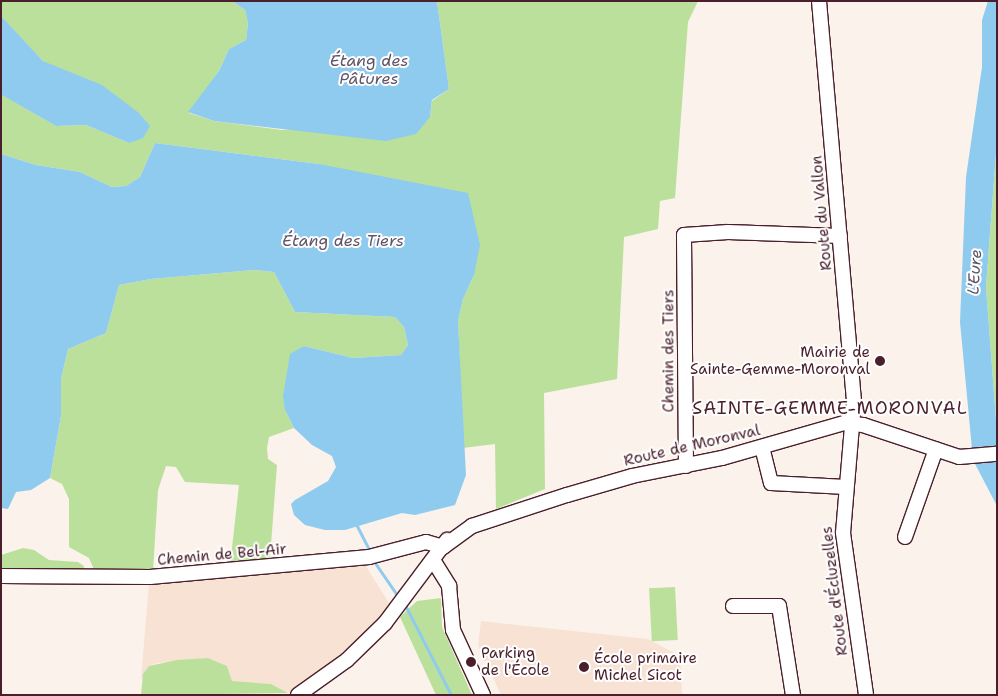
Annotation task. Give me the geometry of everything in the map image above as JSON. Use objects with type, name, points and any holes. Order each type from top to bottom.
[{"type":"street","name":"Route du Vallon","points":[[819,1],[840,236],[854,423]]},
{"type":"street","name":"Chemin des Tiers","points":[[686,466],[684,235],[688,233],[745,232],[840,236]]},
{"type":"street","name":"Route de Moronval","points":[[298,695],[347,660],[403,602],[456,531],[472,520],[632,476],[686,466],[762,447],[841,423],[854,423]]},
{"type":"street","points":[[854,423],[964,457],[997,454]]},
{"type":"street","name":"Route d'Écluzelles","points":[[854,423],[846,486],[843,533],[866,695]]},
{"type":"street","points":[[762,447],[771,483],[846,486]]},
{"type":"street","points":[[905,537],[936,449]]},
{"type":"street","name":"Chemin de Bel-Air","points":[[1,576],[150,577],[373,557],[426,542],[443,547]]},
{"type":"street","points":[[433,560],[449,586],[453,630],[483,695]]},
{"type":"street","points":[[734,606],[779,606],[794,695]]},
{"type":"shaded area","points":[[362,560],[392,608],[366,637],[288,693],[271,684],[232,681],[227,666],[208,658],[157,663],[149,666],[141,680],[149,582]]},
{"type":"shaded area","name":"École primaire Michel Sicot","points":[[481,621],[648,639],[680,656],[682,695],[501,695],[478,645]]},
{"type":"green space","points":[[1,1],[232,1],[245,10],[248,23],[246,40],[229,49],[219,71],[189,113],[214,121],[282,130],[430,117],[432,101],[449,89],[437,1],[698,1],[688,22],[675,198],[660,201],[658,229],[624,237],[617,379],[544,393],[545,489],[496,509],[495,444],[463,448],[458,321],[463,299],[474,275],[319,164],[155,143],[140,177],[126,186],[112,187],[80,172],[36,165],[1,154],[1,94],[56,126],[86,125],[129,143],[67,73],[43,61],[17,34],[1,16]]},
{"type":"green space","points":[[997,140],[997,433],[986,287]]},
{"type":"green space","points":[[254,270],[274,272],[295,312],[395,317],[404,327],[408,345],[401,355],[353,358],[304,346],[285,410],[294,428],[269,437],[267,448],[268,459],[277,465],[270,558],[230,566],[239,485],[185,482],[176,467],[166,466],[158,490],[153,571],[95,572],[89,558],[69,547],[69,499],[62,484],[50,478],[61,416],[61,379],[68,349],[106,333],[119,285],[151,279]]},
{"type":"green space","points":[[23,548],[34,550],[49,560],[78,562],[84,566],[83,571],[1,573],[1,555]]},
{"type":"green space","points":[[675,587],[678,640],[652,641],[649,588]]},
{"type":"green space","points":[[441,598],[442,627],[472,695],[436,695],[400,617],[417,601]]},
{"type":"green space","points":[[208,658],[227,666],[232,681],[271,684],[288,693],[141,695],[143,674],[149,666],[177,660]]},
{"type":"water","name":"Étang des Pâtures","points":[[232,1],[437,1],[449,89],[432,100],[430,117],[416,134],[386,141],[214,121],[188,112],[219,71],[229,49],[246,40],[248,23],[245,10]]},
{"type":"water","name":"L'Eure","points":[[988,1],[997,1],[997,140],[986,287],[997,433],[997,506],[973,460],[960,322],[966,177],[982,67],[982,20]]},
{"type":"water","points":[[1,16],[43,61],[102,85],[139,113],[150,126],[143,138],[129,143],[86,125],[56,126],[2,95]]},
{"type":"water","name":"Étang des Tiers","points":[[155,143],[319,164],[468,193],[480,245],[474,275],[463,299],[458,321],[466,475],[455,505],[415,515],[402,513],[345,530],[325,530],[305,525],[294,515],[291,504],[328,481],[336,467],[332,456],[312,445],[294,428],[285,410],[283,396],[290,354],[304,346],[353,358],[401,355],[408,345],[404,327],[395,317],[295,312],[274,272],[254,270],[151,279],[119,285],[106,333],[68,349],[61,379],[61,416],[50,478],[31,490],[16,492],[8,509],[1,508],[1,154],[36,165],[80,172],[112,187],[126,186],[140,177]]},
{"type":"waterway","points":[[357,526],[370,552]]},
{"type":"waterway","points":[[373,560],[399,598]]},
{"type":"waterway","points":[[405,605],[451,695]]},
{"type":"place","name":"Mairie de Sainte-Gemme-Moronval","points":[[880,361]]},
{"type":"place","name":"Parking de l'École","points":[[471,662]]},
{"type":"place","name":"École primaire Michel Sicot","points":[[584,667]]},
{"type":"district","name":"SAINTE-GEMME-MORONVAL","points":[[830,408]]}]
